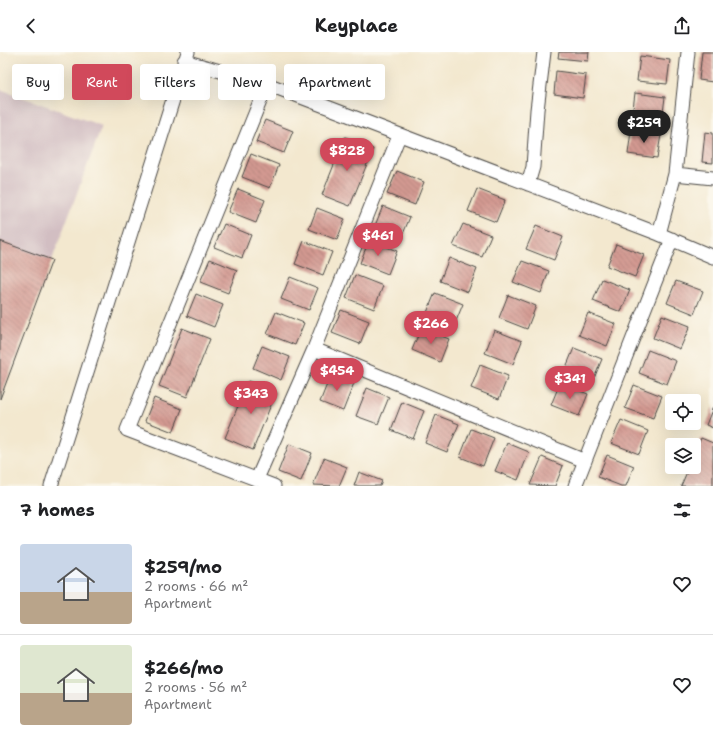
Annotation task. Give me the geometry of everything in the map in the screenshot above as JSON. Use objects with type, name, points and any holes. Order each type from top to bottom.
[{"type":"street","points":[[528,184],[533,167],[536,110],[544,52]]},
{"type":"street","points":[[659,234],[675,174],[688,52]]},
{"type":"street","points":[[51,486],[186,56],[218,67]]},
{"type":"street","points":[[276,88],[672,239],[713,257]]},
{"type":"street","points":[[260,100],[127,430],[274,486]]},
{"type":"street","points":[[257,479],[314,349],[400,136]]},
{"type":"street","points":[[675,174],[713,178]]},
{"type":"street","points":[[575,486],[672,239]]},
{"type":"street","points":[[314,349],[585,461]]},
{"type":"shaded area","points":[[0,89],[12,93],[12,100],[30,100],[102,126],[0,399]]},
{"type":"building","points":[[559,52],[589,52],[588,61],[558,58]]},
{"type":"building","points":[[702,52],[713,52],[713,82],[699,80]]},
{"type":"building","points":[[640,56],[670,60],[667,84],[637,81]]},
{"type":"building","points":[[556,71],[586,75],[583,98],[554,94]]},
{"type":"building","points":[[635,93],[665,97],[662,121],[632,117]]},
{"type":"building","points":[[265,120],[293,131],[284,153],[256,142]]},
{"type":"building","points":[[631,131],[661,135],[657,158],[628,154]]},
{"type":"building","points":[[705,132],[713,133],[713,163],[702,162]]},
{"type":"building","points":[[345,137],[373,149],[350,206],[322,195]]},
{"type":"building","points":[[251,154],[279,165],[270,188],[242,177]]},
{"type":"building","points":[[397,171],[424,182],[415,205],[387,194]]},
{"type":"building","points":[[238,189],[265,200],[256,223],[228,212]]},
{"type":"building","points":[[477,189],[505,200],[496,222],[468,211]]},
{"type":"building","points":[[383,206],[410,217],[401,239],[374,228]]},
{"type":"building","points":[[317,208],[345,219],[337,240],[309,229]]},
{"type":"building","points":[[224,224],[251,235],[242,258],[214,247]]},
{"type":"building","points":[[463,224],[491,235],[482,257],[453,246]]},
{"type":"building","points":[[536,226],[563,237],[554,260],[526,249]]},
{"type":"building","points":[[369,240],[397,251],[388,274],[360,263]]},
{"type":"building","points":[[0,241],[52,260],[0,399]]},
{"type":"building","points":[[304,241],[332,252],[323,275],[295,264]]},
{"type":"building","points":[[616,244],[644,255],[635,277],[607,266]]},
{"type":"building","points":[[449,258],[477,269],[468,292],[440,281]]},
{"type":"building","points":[[210,259],[237,270],[228,293],[200,282]]},
{"type":"building","points":[[522,261],[549,271],[541,293],[513,282]]},
{"type":"building","points":[[355,275],[383,286],[374,309],[346,298]]},
{"type":"building","points":[[290,277],[318,288],[309,310],[281,299]]},
{"type":"building","points":[[602,279],[630,290],[621,312],[593,301]]},
{"type":"building","points":[[676,281],[703,291],[694,314],[667,303]]},
{"type":"building","points":[[435,293],[463,304],[454,326],[426,315]]},
{"type":"building","points":[[196,294],[223,305],[214,327],[187,316]]},
{"type":"building","points":[[508,295],[536,306],[527,329],[499,318]]},
{"type":"building","points":[[341,310],[369,321],[360,344],[332,333]]},
{"type":"building","points":[[276,312],[304,323],[295,345],[267,334]]},
{"type":"building","points":[[588,313],[616,324],[607,346],[579,335]]},
{"type":"building","points":[[662,315],[690,326],[680,349],[653,338]]},
{"type":"building","points":[[182,328],[210,339],[187,397],[159,386]]},
{"type":"building","points":[[421,328],[449,339],[440,362],[412,350]]},
{"type":"building","points":[[494,330],[522,341],[513,364],[485,353]]},
{"type":"building","points":[[262,346],[290,357],[281,380],[253,368]]},
{"type":"building","points":[[574,348],[602,359],[593,381],[565,370]]},
{"type":"building","points":[[648,350],[676,361],[667,384],[639,373]]},
{"type":"building","points":[[480,365],[508,376],[499,399],[471,388]]},
{"type":"building","points":[[331,374],[354,383],[343,411],[320,402]]},
{"type":"building","points":[[248,381],[276,392],[253,450],[225,438]]},
{"type":"building","points":[[560,383],[588,394],[579,416],[551,405]]},
{"type":"building","points":[[634,385],[662,396],[653,418],[625,408]]},
{"type":"building","points":[[367,388],[389,397],[378,424],[356,416]]},
{"type":"building","points":[[154,398],[182,409],[173,432],[145,421]]},
{"type":"building","points":[[402,402],[424,411],[413,439],[391,430]]},
{"type":"building","points":[[713,407],[713,428],[706,425]]},
{"type":"building","points":[[436,415],[459,424],[447,452],[425,443]]},
{"type":"building","points":[[621,420],[648,431],[639,454],[611,443]]},
{"type":"building","points":[[471,429],[494,438],[483,466],[460,457]]},
{"type":"building","points":[[701,438],[713,443],[713,486],[681,486],[686,474],[701,474]]},
{"type":"building","points":[[507,443],[529,452],[518,480],[495,471]]},
{"type":"building","points":[[289,444],[312,453],[301,481],[278,472]]},
{"type":"building","points":[[607,455],[634,466],[626,486],[621,486],[598,477]]},
{"type":"building","points":[[542,457],[563,466],[555,486],[530,485]]},
{"type":"building","points":[[324,458],[347,467],[339,486],[313,485]]},
{"type":"building","points":[[359,472],[382,481],[380,486],[354,486]]}]
